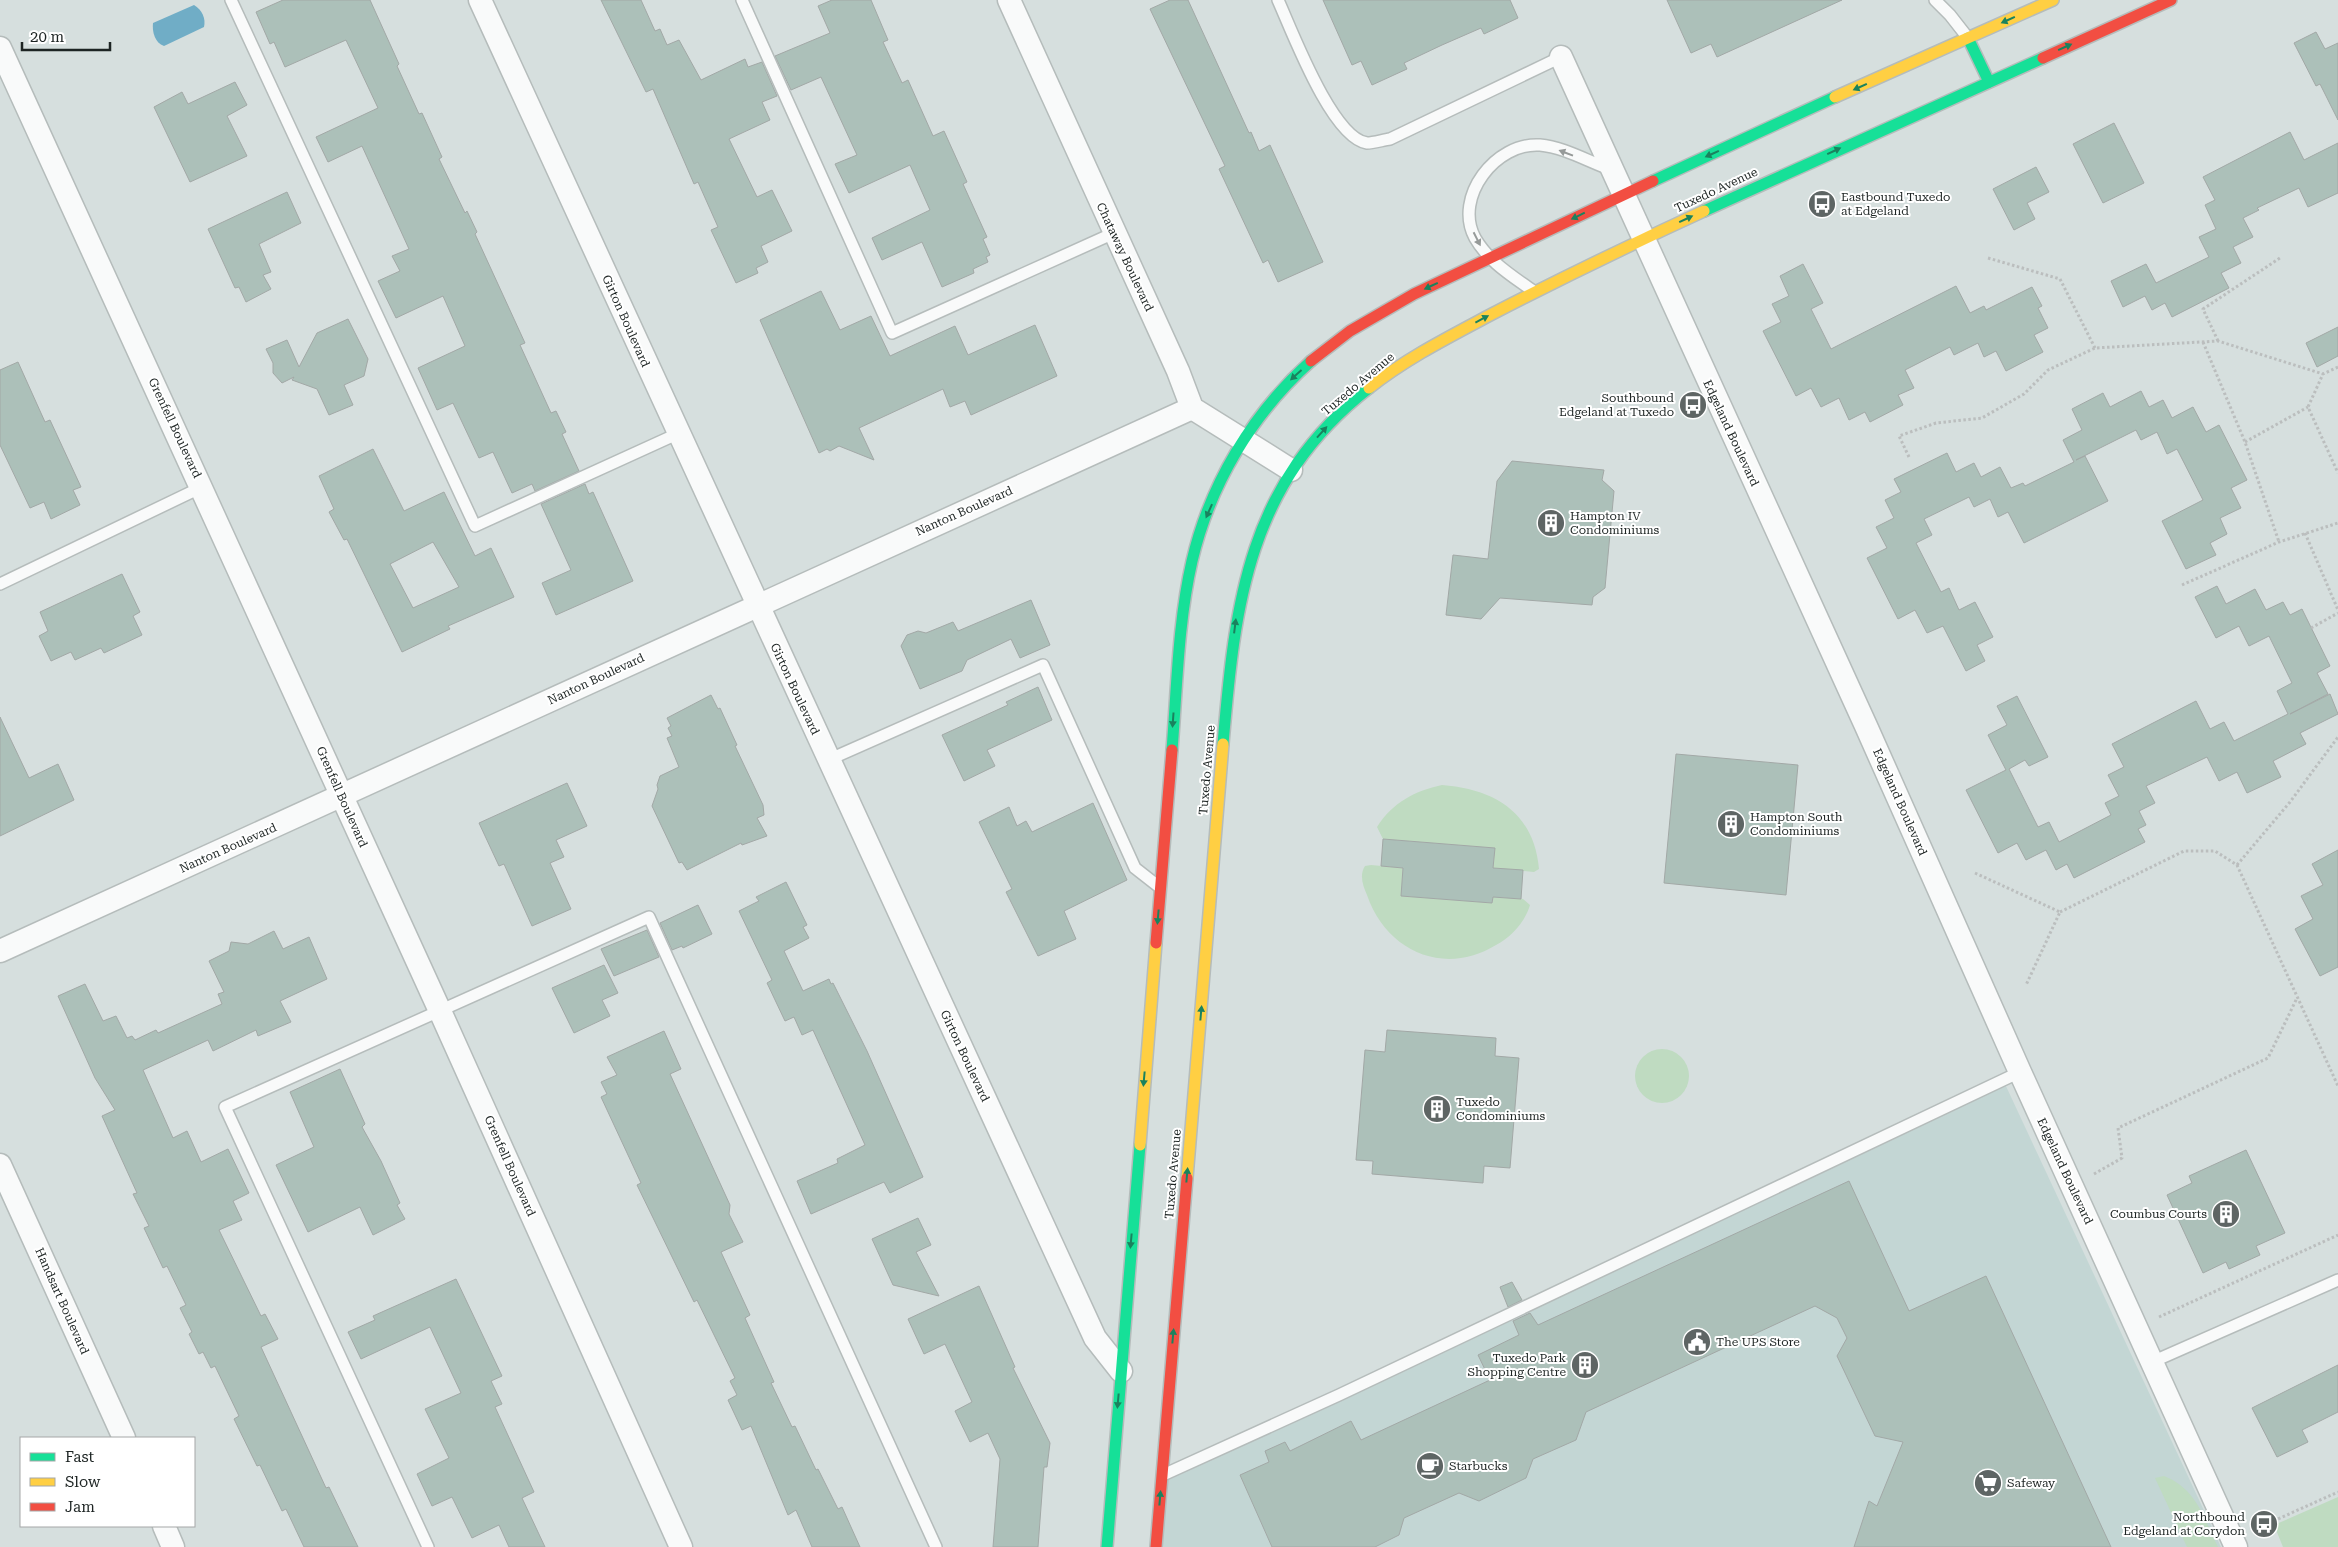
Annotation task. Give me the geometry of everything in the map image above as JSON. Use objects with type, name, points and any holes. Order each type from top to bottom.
[{"type":"main road","points":[[1107,1547],[1177,671],[1187,589],[1195,551],[1205,520],[1244,440],[1266,407],[1293,377],[1326,349],[1364,322],[1414,294],[1622,195],[2053,0]]},
{"type":"main road","name":"Tuxedo Avenue","points":[[1156,1547],[1229,674],[1237,616],[1252,554],[1278,492],[1291,470],[1323,431],[1382,378],[1417,354],[1533,291],[1642,239],[2171,0]]},
{"type":"main road","points":[[1968,38],[1989,82]]},
{"type":"street","name":"Girton Boulevard","points":[[480,0],[756,605],[1095,1338],[1121,1371]]},
{"type":"street","name":"Chataway Boulevard","points":[[1009,0],[1178,371],[1192,408]]},
{"type":"street","name":"Grenfell Boulevard","points":[[0,48],[202,487],[681,1547]]},
{"type":"street","name":"Edgeland Boulevard","points":[[1561,57],[1642,239],[1866,726],[2020,1072],[2236,1547]]},
{"type":"street","points":[[1192,408],[1291,470]]},
{"type":"street","name":"Nanton Boulevard","points":[[0,951],[1192,408]]},
{"type":"street","name":"Handsart Boulevard","points":[[0,1164],[124,1437]]},
{"type":"street","points":[[164,1527],[173,1547]]},
{"type":"lane","points":[[231,0],[475,526],[678,434]]},
{"type":"lane","points":[[742,0],[892,333],[1114,234]]},
{"type":"lane","points":[[1278,0],[1319,91],[1349,134],[1367,143],[1390,139],[1561,57]]},
{"type":"lane","points":[[1935,0],[1968,38]]},
{"type":"lane","points":[[1533,291],[1488,258],[1474,236],[1470,221],[1470,206],[1477,185],[1498,159],[1519,148],[1538,145],[1554,148],[1612,170]]},
{"type":"lane","points":[[0,584],[202,487]]},
{"type":"lane","points":[[828,760],[1043,665],[1135,868],[1160,887]]},
{"type":"lane","points":[[428,1547],[225,1107],[649,917],[936,1547]]},
{"type":"lane","points":[[1162,1475],[1339,1395],[2020,1072]]},
{"type":"lane","points":[[2152,1362],[2338,1280]]},
{"type":"path","points":[[1988,258],[2060,279],[2095,348]]},
{"type":"path","points":[[2218,341],[2204,309],[2280,258]]},
{"type":"path","points":[[1909,457],[1899,436],[1936,423],[1982,418],[2024,394],[2048,370],[2095,348],[2218,341],[2323,374]]},
{"type":"path","points":[[2203,342],[2245,442],[2279,542]]},
{"type":"path","points":[[2245,442],[2308,407],[2323,374],[2338,367]]},
{"type":"path","points":[[2308,407],[2338,473]]},
{"type":"path","points":[[2182,585],[2279,542],[2338,523]]},
{"type":"path","points":[[2305,533],[2338,612],[2312,628]]},
{"type":"path","points":[[2237,865],[2290,802],[2338,737]]},
{"type":"path","points":[[2026,985],[2060,912],[2184,851],[2215,851],[2237,865],[2338,1086]]},
{"type":"path","points":[[1975,872],[2060,912]]},
{"type":"path","points":[[2071,1185],[2122,1158],[2118,1128],[2268,1058],[2297,998]]},
{"type":"path","points":[[2136,1328],[2338,1235]]},
{"type":"path","points":[[2268,1523],[2338,1492]]},
{"type":"shaded area","points":[[2005,1084],[2221,1547],[1156,1547],[1162,1475]]},
{"type":"green space","points":[[1442,785],[1461,787],[1479,792],[1509,808],[1520,819],[1529,833],[1536,849],[1539,869],[1534,872],[1493,868],[1494,848],[1383,839],[1377,827],[1397,804],[1414,794]]},
{"type":"green space","points":[[1365,866],[1403,868],[1401,896],[1492,903],[1493,897],[1523,899],[1530,905],[1525,917],[1517,928],[1496,945],[1476,954],[1457,959],[1437,958],[1419,953],[1402,944],[1388,931],[1376,915],[1362,880],[1363,869]]},
{"type":"green space","points":[[1662,1049],[1672,1051],[1681,1057],[1687,1066],[1689,1076],[1687,1086],[1681,1095],[1672,1101],[1662,1103],[1652,1101],[1643,1095],[1637,1086],[1635,1076],[1637,1066],[1643,1057],[1652,1051]]},
{"type":"green space","points":[[2164,1476],[2184,1488],[2192,1496],[2218,1547],[2187,1547],[2155,1478]]},
{"type":"green space","points":[[2338,1497],[2338,1547],[2283,1547],[2274,1525]]},
{"type":"water","points":[[194,5],[203,15],[204,27],[164,46],[161,45],[156,40],[153,23]]},
{"type":"building","points":[[283,0],[370,0],[419,114],[422,113],[442,157],[439,159],[465,213],[467,211],[477,232],[475,234],[525,343],[520,345],[551,413],[556,411],[566,432],[562,434],[579,471],[535,491],[532,484],[512,493],[493,452],[479,458],[453,403],[437,410],[418,368],[465,346],[443,296],[396,318],[378,281],[400,271],[392,256],[409,249],[362,146],[328,162],[316,137],[378,108],[346,40],[285,67],[274,42],[270,44],[256,12]]},
{"type":"building","points":[[601,0],[641,0],[655,31],[660,29],[667,45],[679,40],[701,80],[745,59],[748,67],[762,62],[777,96],[762,102],[770,120],[729,139],[757,197],[772,190],[792,231],[761,246],[768,262],[756,268],[758,273],[736,283],[711,230],[718,227],[698,182],[694,184],[653,89],[646,92]]},
{"type":"building","points":[[832,0],[871,0],[888,40],[883,42],[902,83],[908,80],[933,136],[944,131],[967,182],[963,184],[987,237],[983,239],[990,255],[986,257],[988,262],[973,269],[974,273],[942,287],[922,242],[882,260],[872,238],[930,210],[910,165],[849,193],[835,164],[857,155],[821,77],[791,90],[775,56],[830,33],[818,6]]},
{"type":"building","points":[[1170,0],[1188,0],[1249,133],[1251,132],[1259,151],[1270,145],[1323,262],[1278,282],[1268,260],[1263,263],[1219,169],[1225,166],[1150,9]]},
{"type":"building","points":[[1323,0],[1510,0],[1518,18],[1484,34],[1481,28],[1442,45],[1404,63],[1407,69],[1372,85],[1361,61],[1352,65]]},
{"type":"building","points":[[1667,0],[1842,0],[1717,57],[1711,44],[1691,53]]},
{"type":"building","points":[[2316,32],[2325,49],[2338,43],[2338,120],[2320,84],[2316,86],[2294,43]]},
{"type":"building","points":[[235,82],[247,105],[227,116],[247,156],[190,182],[154,107],[182,92],[188,104]]},
{"type":"building","points":[[2114,123],[2144,183],[2103,203],[2073,144]]},
{"type":"building","points":[[2290,132],[2304,160],[2338,143],[2338,193],[2308,207],[2299,188],[2257,208],[2259,210],[2243,218],[2253,237],[2233,247],[2241,263],[2221,273],[2229,288],[2172,317],[2165,303],[2152,310],[2145,296],[2123,307],[2111,281],[2146,264],[2156,283],[2209,257],[2199,237],[2216,229],[2205,205],[2215,200],[2203,177]]},
{"type":"building","points":[[2036,167],[2049,192],[2027,203],[2035,219],[2014,230],[1993,189]]},
{"type":"building","points":[[287,192],[301,223],[259,244],[271,272],[263,275],[271,289],[246,302],[239,287],[235,288],[208,229]]},
{"type":"building","points":[[1803,264],[1823,303],[1811,309],[1831,349],[1956,286],[1970,313],[1984,306],[1986,310],[2032,287],[2042,306],[2038,308],[2048,328],[2034,335],[2043,352],[2006,371],[1996,351],[1984,357],[1978,343],[1954,355],[1950,347],[1905,370],[1914,388],[1898,395],[1903,405],[1870,422],[1865,412],[1849,420],[1839,398],[1821,407],[1811,388],[1796,396],[1763,331],[1781,322],[1772,304],[1789,296],[1780,276]]},
{"type":"building","points":[[821,291],[840,330],[871,316],[890,356],[955,326],[968,355],[1035,325],[1057,376],[971,415],[965,401],[950,407],[943,389],[859,428],[874,460],[839,446],[830,451],[827,449],[819,453],[760,320]]},
{"type":"building","points":[[348,319],[368,359],[364,376],[344,385],[353,405],[329,415],[317,389],[292,380],[294,377],[282,383],[273,373],[273,363],[266,349],[287,340],[299,367],[317,333]]},
{"type":"building","points":[[2338,327],[2338,356],[2317,367],[2306,343]]},
{"type":"building","points":[[18,362],[45,422],[50,420],[81,487],[73,490],[80,505],[51,519],[44,502],[30,508],[0,445],[0,370]]},
{"type":"building","points":[[2141,391],[2149,407],[2163,400],[2172,418],[2193,407],[2206,432],[2219,425],[2247,480],[2231,488],[2241,508],[2220,518],[2227,534],[2210,543],[2216,555],[2186,569],[2162,521],[2203,500],[2177,449],[2167,454],[2157,432],[2141,440],[2136,430],[2076,460],[2085,456],[2108,501],[2024,543],[2008,512],[1998,517],[1990,499],[1974,507],[1969,497],[1924,519],[1932,535],[1916,543],[1941,592],[1949,588],[1959,610],[1975,602],[1993,637],[1977,645],[1985,661],[1966,671],[1943,626],[1927,633],[1915,610],[1898,619],[1867,558],[1887,548],[1876,527],[1894,518],[1885,500],[1901,492],[1894,479],[1947,453],[1956,472],[1974,463],[1981,477],[2000,467],[2011,488],[2023,483],[2025,486],[2074,462],[2063,440],[2082,430],[2072,409],[2103,393],[2110,407]]},
{"type":"building","points":[[373,449],[404,511],[444,492],[475,556],[491,548],[514,597],[448,626],[450,629],[402,652],[347,539],[344,540],[329,512],[334,509],[319,476]],"holes":[[[433,542],[459,587],[413,608],[390,564]]]},
{"type":"building","name":"Hampton IV Condominiums","points":[[1512,461],[1604,470],[1602,480],[1614,491],[1605,588],[1593,597],[1592,605],[1500,598],[1481,619],[1446,615],[1453,555],[1488,559],[1497,481]]},
{"type":"building","points":[[585,484],[589,494],[593,492],[633,581],[556,615],[542,583],[571,570],[541,504]]},
{"type":"building","points":[[122,574],[140,612],[133,616],[142,635],[104,653],[101,648],[75,660],[71,652],[51,661],[39,636],[48,631],[40,612]]},
{"type":"building","points":[[2217,586],[2226,604],[2255,589],[2266,610],[2283,602],[2290,615],[2302,609],[2330,666],[2317,673],[2328,694],[2290,714],[2330,694],[2338,714],[2300,733],[2306,744],[2273,761],[2281,777],[2247,793],[2237,772],[2219,781],[2207,757],[2146,786],[2155,803],[2139,811],[2146,825],[2138,829],[2145,842],[2074,878],[2067,864],[2056,870],[2046,850],[2026,860],[2017,843],[1998,853],[1966,790],[2006,770],[1988,735],[2007,725],[1997,706],[2017,696],[2048,757],[2029,766],[2025,760],[2009,769],[2038,827],[2049,822],[2059,842],[2111,815],[2105,803],[2119,796],[2108,775],[2124,767],[2112,744],[2196,701],[2210,729],[2224,722],[2234,741],[2288,714],[2277,691],[2292,683],[2269,636],[2249,646],[2239,626],[2216,638],[2195,597]]},
{"type":"building","points":[[1031,600],[1050,645],[1020,658],[1011,639],[967,660],[962,671],[920,689],[901,646],[907,635],[918,631],[926,633],[953,622],[958,631]]},
{"type":"building","points":[[1038,687],[1052,720],[987,750],[995,766],[964,781],[942,735],[1008,705],[1006,702]]},
{"type":"building","points":[[711,695],[718,709],[720,708],[737,745],[735,746],[763,805],[764,815],[757,818],[767,836],[742,845],[741,843],[687,870],[682,862],[679,863],[652,806],[660,776],[679,767],[667,738],[672,736],[668,728],[671,726],[667,718]]},
{"type":"building","points":[[0,717],[29,778],[58,764],[74,800],[0,836]]},
{"type":"building","name":"Hampton South Condominiums","points":[[1676,754],[1798,765],[1786,895],[1664,883]]},
{"type":"building","points":[[567,783],[587,826],[556,840],[564,857],[550,863],[571,909],[532,926],[504,864],[499,866],[479,823]]},
{"type":"building","points":[[1093,803],[1127,880],[1064,911],[1076,939],[1038,956],[1006,892],[1012,889],[979,822],[1009,807],[1017,826],[1026,821],[1032,832]]},
{"type":"building","points":[[1383,839],[1495,848],[1493,868],[1523,870],[1521,899],[1493,897],[1492,903],[1401,896],[1403,868],[1381,866]]},
{"type":"building","points":[[2338,850],[2338,967],[2320,976],[2295,929],[2313,919],[2301,896],[2323,885],[2312,864]]},
{"type":"building","points":[[786,882],[807,925],[803,927],[809,938],[784,951],[803,991],[829,979],[831,984],[833,983],[867,1051],[923,1177],[890,1193],[884,1182],[811,1214],[797,1181],[838,1163],[837,1159],[865,1145],[813,1030],[802,1035],[794,1017],[785,1021],[767,983],[772,980],[739,911],[759,901],[756,897]]},
{"type":"building","points":[[698,905],[712,934],[683,948],[682,946],[672,950],[660,923]]},
{"type":"building","points":[[647,930],[659,957],[614,976],[601,949]]},
{"type":"building","points":[[274,931],[283,949],[309,937],[327,979],[280,1001],[291,1022],[258,1036],[256,1030],[213,1051],[208,1040],[143,1070],[173,1138],[187,1131],[201,1162],[228,1149],[249,1193],[233,1201],[242,1220],[219,1230],[261,1316],[265,1314],[278,1339],[261,1347],[326,1488],[329,1487],[358,1547],[304,1547],[286,1509],[282,1511],[260,1465],[257,1466],[234,1419],[239,1416],[215,1366],[211,1368],[203,1352],[199,1354],[189,1334],[192,1332],[180,1308],[186,1305],[167,1266],[163,1268],[144,1228],[149,1226],[133,1194],[137,1193],[102,1116],[115,1110],[95,1078],[58,996],[85,984],[103,1021],[116,1016],[127,1038],[132,1036],[135,1040],[156,1030],[158,1033],[222,1004],[218,994],[224,992],[209,961],[229,951],[231,942],[248,944]]},
{"type":"building","points":[[604,965],[618,993],[602,1000],[610,1016],[574,1033],[552,988]]},
{"type":"building","name":"Tuxedo Condominiums","points":[[1387,1030],[1496,1038],[1495,1056],[1519,1058],[1510,1168],[1484,1166],[1483,1183],[1372,1174],[1373,1161],[1356,1160],[1365,1050],[1385,1052]]},
{"type":"building","points":[[664,1031],[681,1069],[670,1074],[730,1205],[729,1214],[743,1242],[721,1252],[750,1315],[745,1318],[774,1382],[771,1383],[792,1427],[795,1426],[816,1470],[818,1469],[838,1509],[842,1507],[860,1547],[812,1547],[796,1510],[788,1515],[751,1426],[742,1430],[728,1400],[737,1395],[730,1381],[735,1378],[697,1300],[694,1302],[637,1185],[641,1183],[601,1097],[607,1094],[601,1082],[617,1075],[607,1057]]},
{"type":"building","points":[[340,1069],[365,1124],[362,1127],[381,1161],[400,1203],[397,1205],[405,1219],[373,1235],[360,1207],[308,1232],[276,1165],[314,1147],[290,1092]]},
{"type":"building","name":"Coumbus Courts","points":[[2246,1150],[2285,1233],[2256,1246],[2260,1255],[2229,1269],[2226,1262],[2203,1273],[2167,1195],[2192,1183],[2189,1176]]},
{"type":"building","name":"Tuxedo Park Shopping Centre","points":[[1849,1181],[1909,1311],[1986,1276],[2111,1547],[1854,1547],[1869,1501],[1877,1506],[1903,1442],[1875,1436],[1837,1356],[1847,1338],[1837,1318],[1815,1306],[1586,1412],[1576,1440],[1533,1459],[1526,1478],[1479,1501],[1459,1493],[1404,1518],[1399,1535],[1375,1547],[1272,1547],[1240,1475],[1269,1462],[1265,1451],[1285,1442],[1290,1451],[1351,1421],[1361,1440],[1490,1380],[1478,1355],[1519,1335],[1513,1321],[1530,1313],[1538,1325]]},
{"type":"building","points":[[918,1218],[931,1245],[916,1252],[939,1296],[893,1285],[872,1239]]},
{"type":"building","points":[[456,1279],[502,1376],[491,1381],[502,1404],[495,1407],[534,1492],[522,1498],[545,1547],[509,1547],[499,1525],[472,1538],[452,1497],[432,1506],[417,1474],[449,1458],[425,1409],[461,1393],[430,1327],[361,1359],[348,1332],[375,1320],[373,1316]]},
{"type":"building","points":[[1512,1282],[1522,1300],[1508,1307],[1500,1287]]},
{"type":"building","points":[[979,1286],[1015,1367],[1013,1368],[1050,1443],[1047,1467],[1044,1467],[1038,1547],[993,1547],[1000,1459],[988,1433],[970,1442],[955,1411],[972,1402],[945,1344],[924,1354],[908,1319]]},
{"type":"building","points":[[2338,1365],[2338,1412],[2302,1430],[2308,1442],[2277,1457],[2252,1408]]},
{"type":"traffic: fast","points":[[1968,38],[1989,82]]},
{"type":"traffic: fast","points":[[1704,211],[2043,58]]},
{"type":"traffic: fast","points":[[1653,181],[1835,97]]},
{"type":"traffic: fast","points":[[1172,750],[1184,607],[1187,584],[1200,532],[1222,478],[1252,427],[1270,404],[1311,361]]},
{"type":"traffic: fast","points":[[1223,744],[1234,642],[1243,594],[1255,548],[1273,505],[1297,464],[1328,425],[1369,388]]},
{"type":"traffic: fast","points":[[1107,1547],[1140,1145]]},
{"type":"traffic: slow","points":[[1835,97],[2053,0]]},
{"type":"traffic: slow","points":[[1369,388],[1413,357],[1492,314],[1597,261],[1704,211]]},
{"type":"traffic: slow","points":[[1187,1178],[1223,744]]},
{"type":"traffic: slow","points":[[1140,1145],[1156,943]]},
{"type":"traffic: jam","points":[[2043,58],[2171,0]]},
{"type":"traffic: jam","points":[[1311,361],[1350,331],[1414,294],[1653,181]]},
{"type":"traffic: jam","points":[[1156,943],[1172,750]]},
{"type":"traffic: jam","points":[[1156,1547],[1187,1178]]},
{"type":"place","name":"Eastbound Tuxedo at Edgeland","points":[[1822,204]]},
{"type":"place","name":"Southbound Edgeland at Tuxedo","points":[[1693,405]]},
{"type":"place","name":"Hampton IV Condominiums","points":[[1551,523]]},
{"type":"place","name":"Hampton South Condominiums","points":[[1731,824]]},
{"type":"place","name":"Tuxedo Condominiums","points":[[1437,1109]]},
{"type":"place","name":"Coumbus Courts","points":[[2226,1214]]},
{"type":"place","name":"The UPS Store","points":[[1697,1342]]},
{"type":"place","name":"Tuxedo Park Shopping Centre","points":[[1585,1365]]},
{"type":"place","name":"Starbucks","points":[[1430,1466]]},
{"type":"place","name":"Safeway","points":[[1988,1483]]},
{"type":"place","name":"Northbound Edgeland at Corydon","points":[[2264,1524]]}]
